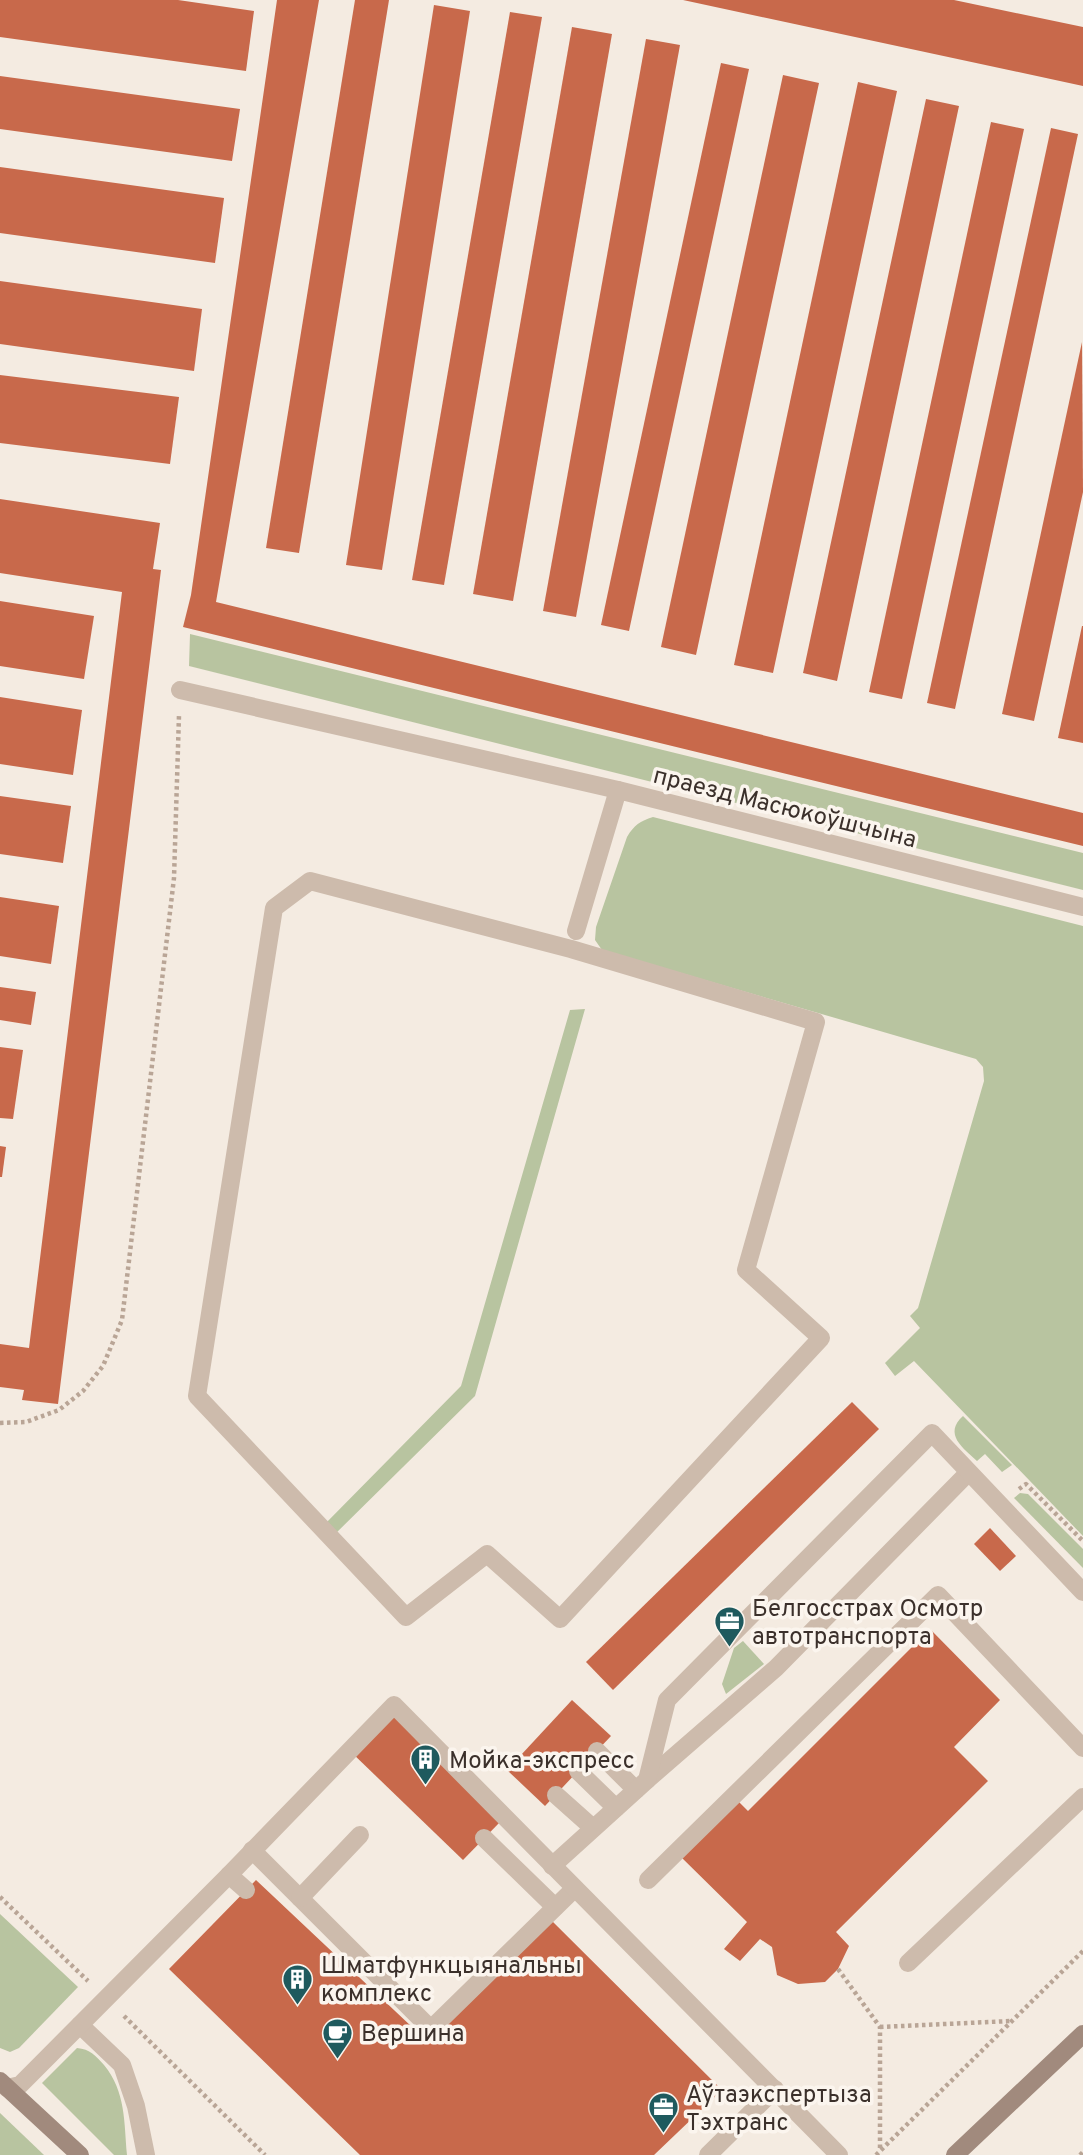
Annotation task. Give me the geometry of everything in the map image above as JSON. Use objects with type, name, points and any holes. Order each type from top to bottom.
[{"type":"main road","points":[[958,2154],[1083,2034]]},
{"type":"main road","points":[[4,2084],[80,2155]]},
{"type":"street","points":[[180,690],[618,790]]},
{"type":"street","name":"праезд Масюкоўшчына","points":[[571,949],[618,790],[1083,907]]},
{"type":"street","points":[[310,881],[571,949],[816,1022],[746,1270],[821,1338],[560,1619],[487,1554],[406,1617],[197,1396],[274,908],[310,881]]},
{"type":"street","points":[[641,1785],[667,1700],[932,1433],[1083,1592]]},
{"type":"street","points":[[552,1866],[776,1668],[968,1473]]},
{"type":"street","points":[[648,1880],[938,1595],[1083,1748]]},
{"type":"street","points":[[4,2084],[20,2085],[394,1705],[839,2155]]},
{"type":"street","points":[[597,1751],[641,1785]]},
{"type":"street","points":[[578,1772],[616,1808]]},
{"type":"street","points":[[556,1795],[593,1828]]},
{"type":"street","points":[[908,1964],[1083,1797]]},
{"type":"street","points":[[300,1898],[360,1835]]},
{"type":"street","points":[[484,1838],[555,1907]]},
{"type":"street","points":[[252,1850],[431,2029],[574,1889]]},
{"type":"street","points":[[229,1875],[246,1890]]},
{"type":"street","points":[[80,2025],[122,2065],[136,2106],[146,2155]]},
{"type":"street","points":[[708,2155],[775,2089]]},
{"type":"path","points":[[0,1423],[26,1422],[59,1410],[83,1391],[103,1366],[122,1320],[174,878],[180,690]]},
{"type":"path","points":[[1000,1506],[1026,1484],[1083,1541]]},
{"type":"path","points":[[0,1897],[107,1998],[265,2155]]},
{"type":"path","points":[[878,2153],[1083,1951]]},
{"type":"path","points":[[838,1969],[880,2027],[878,2153]]},
{"type":"path","points":[[880,2027],[1011,2021]]},
{"type":"green space","points":[[190,634],[1083,853],[1083,890],[189,666]]},
{"type":"green space","points":[[653,817],[1083,926],[1083,1536],[914,1361],[895,1376],[885,1363],[920,1328],[910,1316],[918,1308],[984,1081],[983,1067],[976,1059],[602,950],[595,940],[596,927],[627,837],[638,824]]},
{"type":"green space","points":[[585,1009],[475,1396],[330,1539],[324,1525],[461,1386],[570,1010]]},
{"type":"green space","points":[[963,1416],[1012,1465],[1002,1472],[985,1454],[977,1461],[966,1451],[955,1435],[957,1423]]},
{"type":"green space","points":[[1020,1493],[1028,1494],[1083,1549],[1083,1568],[1014,1498]]},
{"type":"green space","points":[[743,1641],[764,1664],[726,1694],[722,1684],[734,1648]]},
{"type":"green space","points":[[0,1914],[78,1987],[19,2048],[10,2052],[0,2048]]},
{"type":"green space","points":[[77,2048],[95,2056],[111,2075],[123,2108],[127,2155],[114,2155],[42,2083]]},
{"type":"green space","points":[[0,2113],[44,2155],[0,2155]]},
{"type":"building","points":[[0,0],[178,0],[254,11],[246,71],[0,37]]},
{"type":"building","points":[[277,0],[319,0],[216,602],[1083,813],[1083,846],[183,627],[191,595]]},
{"type":"building","points":[[355,0],[389,0],[299,553],[266,548]]},
{"type":"building","points":[[683,0],[954,0],[1083,27],[1083,86]]},
{"type":"building","points":[[434,5],[470,11],[382,570],[346,565]]},
{"type":"building","points":[[510,12],[542,17],[444,585],[412,580]]},
{"type":"building","points":[[572,27],[612,34],[513,601],[473,594]]},
{"type":"building","points":[[646,39],[680,45],[576,617],[543,611]]},
{"type":"building","points":[[721,63],[749,69],[629,631],[601,625]]},
{"type":"building","points":[[783,75],[819,83],[696,655],[661,647]]},
{"type":"building","points":[[0,76],[240,109],[232,161],[0,129]]},
{"type":"building","points":[[858,82],[897,91],[773,673],[734,665]]},
{"type":"building","points":[[926,99],[959,106],[837,681],[803,673]]},
{"type":"building","points":[[991,122],[1024,129],[902,699],[869,692]]},
{"type":"building","points":[[1051,128],[1078,134],[955,709],[927,703]]},
{"type":"building","points":[[0,167],[224,198],[215,263],[0,233]]},
{"type":"building","points":[[0,281],[202,309],[194,371],[0,344]]},
{"type":"building","points":[[1082,342],[1083,492],[1034,721],[1002,714]]},
{"type":"building","points":[[0,375],[179,397],[170,464],[0,443]]},
{"type":"building","points":[[0,499],[160,523],[153,569],[161,570],[58,1404],[22,1400],[24,1390],[0,1387],[0,1344],[29,1348],[122,592],[0,573]]},
{"type":"building","points":[[0,601],[94,616],[84,679],[0,666]]},
{"type":"building","points":[[1083,626],[1083,743],[1058,738]]},
{"type":"building","points":[[0,697],[82,710],[73,775],[0,764]]},
{"type":"building","points":[[0,796],[71,806],[63,863],[0,854]]},
{"type":"building","points":[[0,897],[59,906],[51,964],[0,956]]},
{"type":"building","points":[[0,987],[36,992],[31,1025],[0,1020]]},
{"type":"building","points":[[0,1047],[23,1050],[13,1119],[0,1118]]},
{"type":"building","points":[[0,1146],[6,1147],[2,1177],[0,1177]]},
{"type":"building","points":[[852,1402],[879,1429],[613,1690],[586,1662]]},
{"type":"building","points":[[990,1528],[1016,1556],[1000,1571],[974,1544]]},
{"type":"building","points":[[930,1629],[1000,1700],[954,1747],[988,1781],[836,1932],[849,1946],[838,1969],[825,1982],[798,1984],[777,1975],[772,1947],[760,1939],[740,1961],[724,1949],[747,1922],[680,1856],[736,1799],[748,1811]]},
{"type":"building","points":[[572,1700],[611,1736],[545,1806],[507,1770]]},
{"type":"building","name":"Мойка-экспресс","points":[[392,1712],[500,1822],[463,1860],[350,1751]]},
{"type":"building","name":"Шматфункцыянальны комплекс","points":[[256,1880],[429,2043],[552,1921],[722,2090],[654,2155],[360,2155],[169,1969]]},
{"type":"place","name":"Белгосстрах Осмотр автотранспорта","points":[[729,1649]]},
{"type":"place","name":"Мойка-экспресс","points":[[426,1787]]},
{"type":"place","name":"Шматфункцыянальны комплекс","points":[[298,2006]]},
{"type":"place","name":"Вершина","points":[[338,2060]]},
{"type":"place","name":"Аўтаэкспертыза Тэхтранс","points":[[663,2135]]}]
